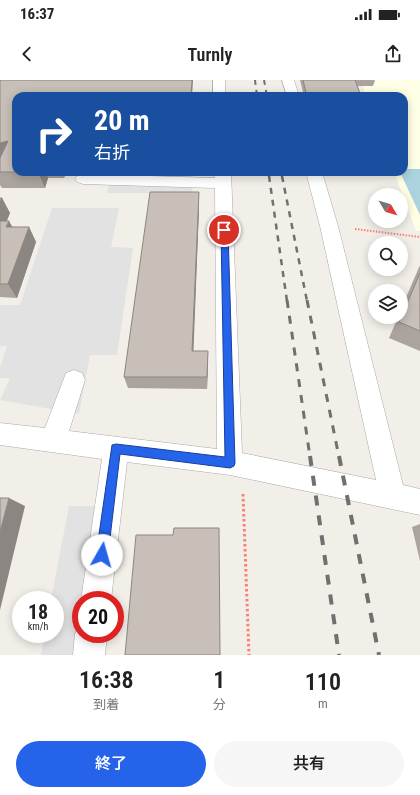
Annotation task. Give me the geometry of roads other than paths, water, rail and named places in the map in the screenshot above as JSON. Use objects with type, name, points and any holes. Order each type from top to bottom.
[{"type":"street","points":[[219,80],[219,92]]},
{"type":"street","points":[[288,80],[292,92]]},
{"type":"street","points":[[315,176],[329,226],[393,496]]},
{"type":"street","points":[[83,179],[223,177],[230,463]]},
{"type":"street","points":[[53,441],[74,380]]},
{"type":"street","points":[[0,434],[230,463],[420,502]]},
{"type":"street","points":[[97,591],[116,449]]},
{"type":"street","points":[[89,655],[91,643]]},
{"type":"water","points":[[408,169],[420,169],[420,215],[402,176],[408,176]]},
{"type":"railway","points":[[255,80],[256,92]]},
{"type":"railway","points":[[264,80],[266,92]]},
{"type":"railway","points":[[269,176],[287,301]]},
{"type":"railway","points":[[282,176],[307,301]]},
{"type":"railway","points":[[287,300],[310,457]]},
{"type":"railway","points":[[307,300],[339,457]]},
{"type":"railway","points":[[310,456],[339,655]]},
{"type":"railway","points":[[339,456],[379,655]]}]
